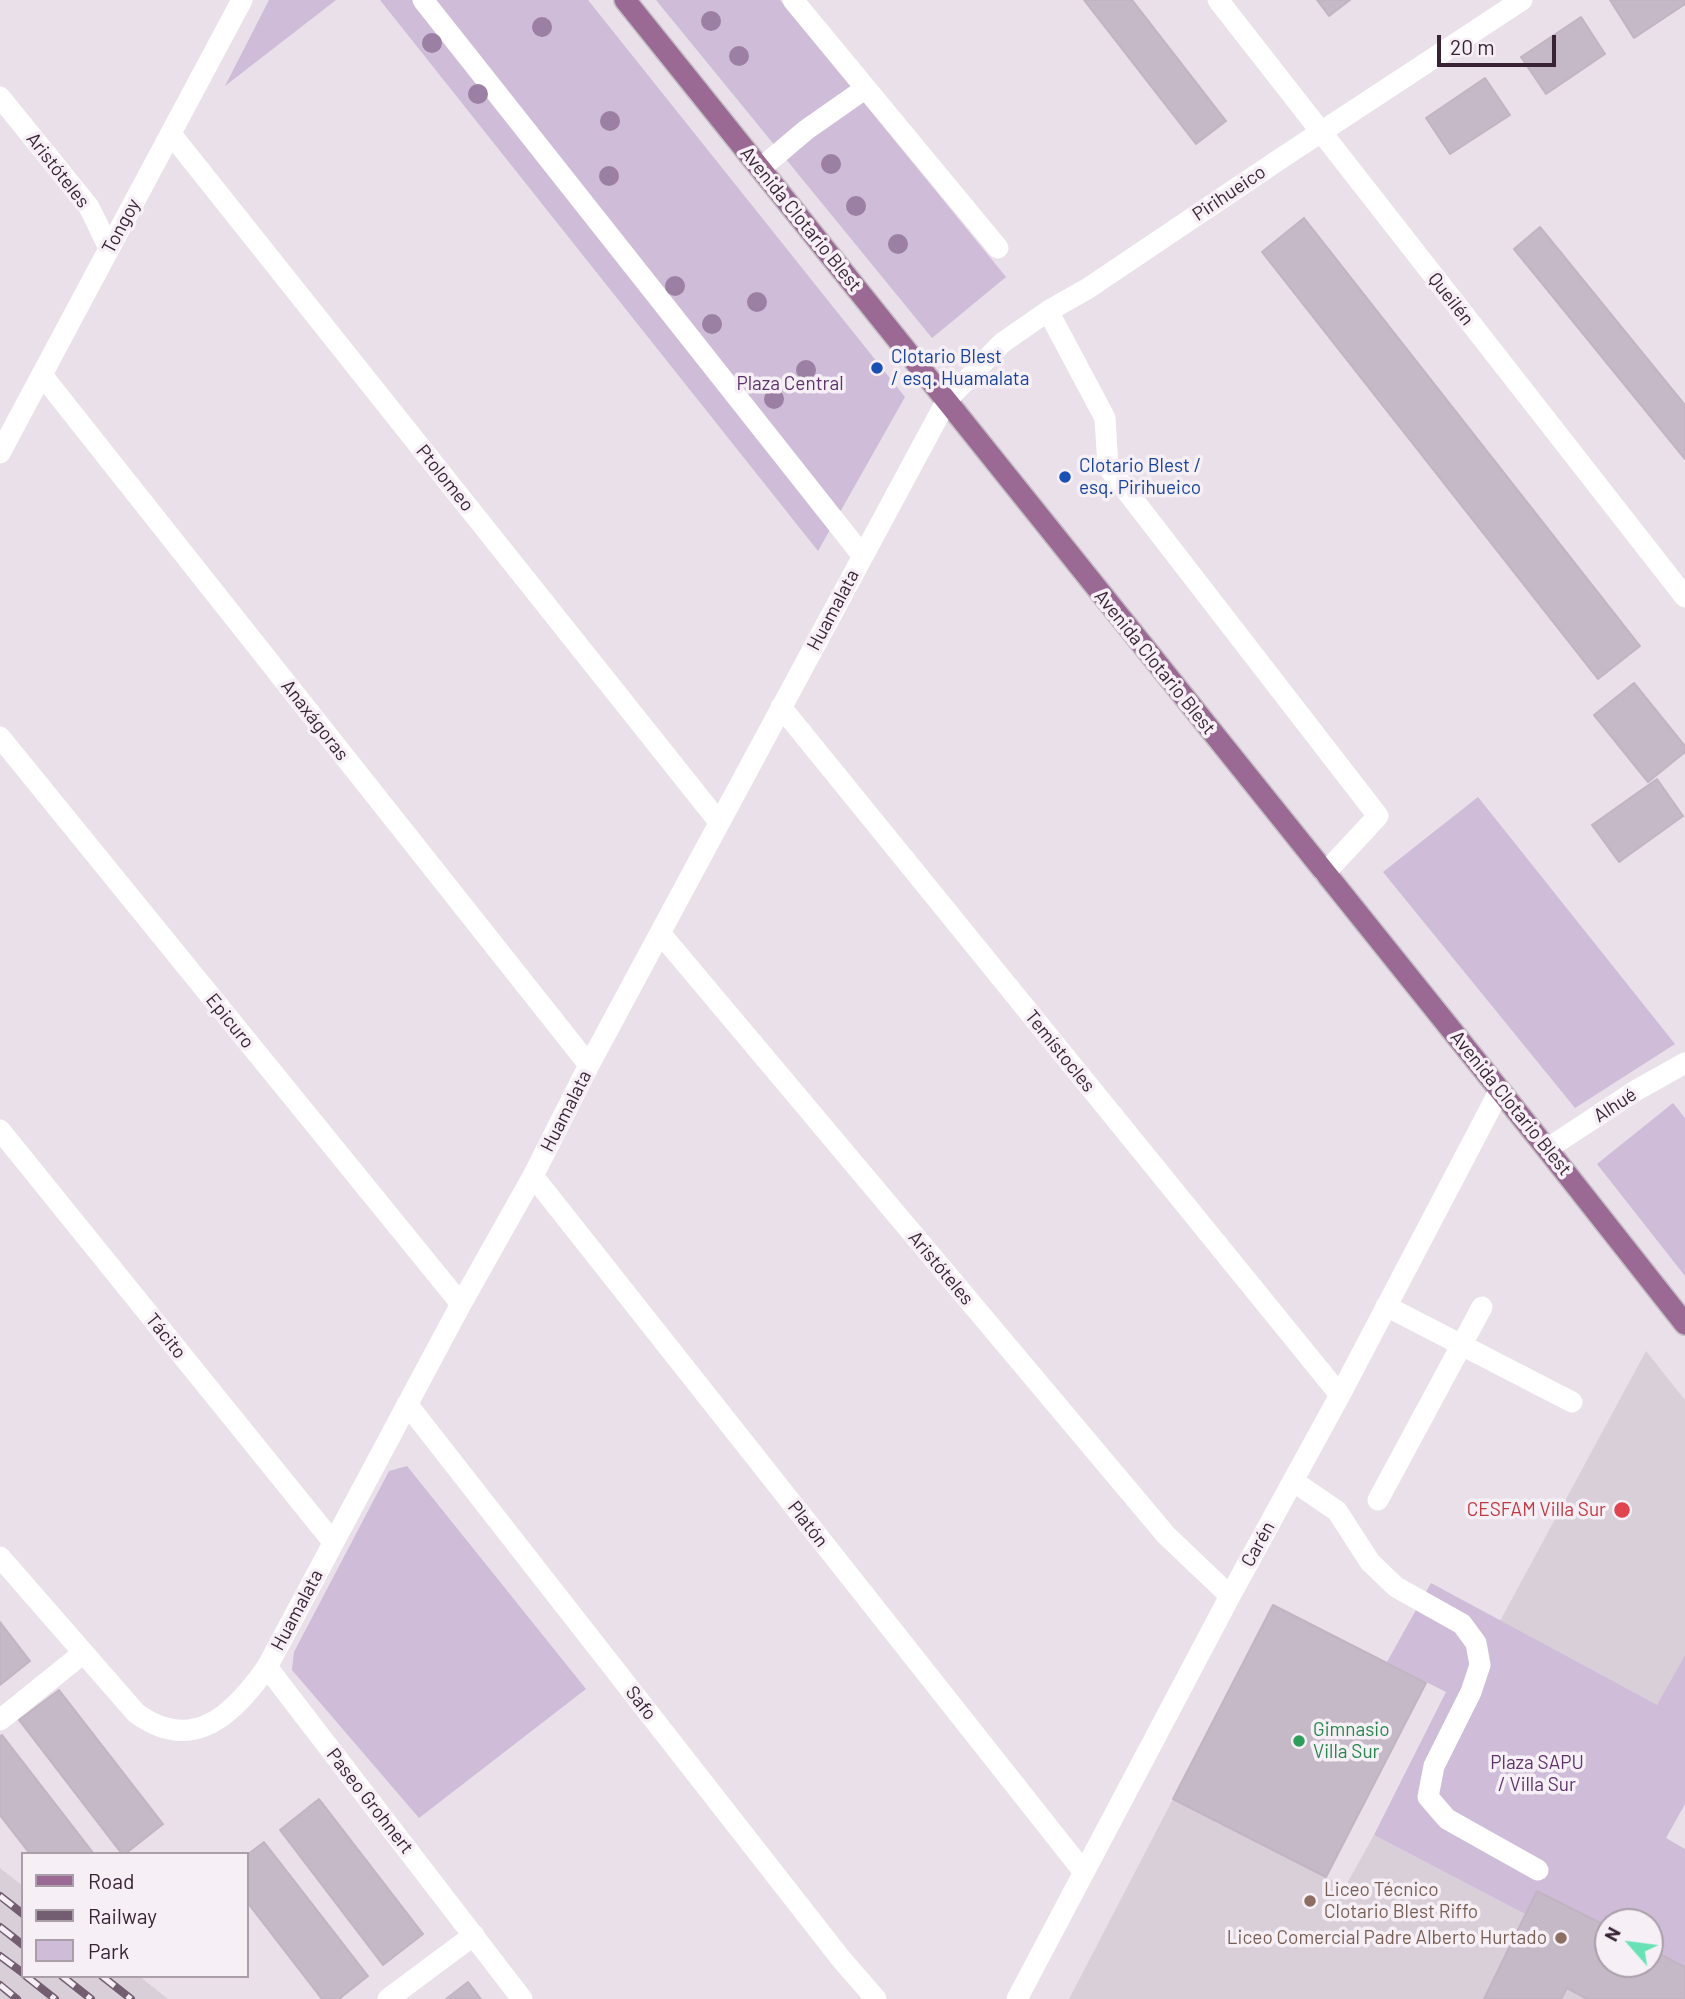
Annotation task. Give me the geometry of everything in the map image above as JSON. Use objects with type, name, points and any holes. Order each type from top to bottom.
[{"type":"main road","name":"Avenida Clotario Blest","points":[[625,0],[1685,1324]]},
{"type":"street","points":[[423,0],[862,555]]},
{"type":"street","points":[[793,0],[998,248]]},
{"type":"street","name":"Queilén","points":[[1218,0],[1685,597]]},
{"type":"street","name":"Pirihueico","points":[[947,400],[1002,343],[1048,311],[1087,289],[1522,0]]},
{"type":"street","name":"Tongoy","points":[[0,453],[240,1]]},
{"type":"street","points":[[761,168],[806,130],[866,88]]},
{"type":"street","name":"Aristóteles","points":[[0,97],[89,207],[110,248]]},
{"type":"street","name":"Ptolomeo","points":[[171,134],[719,822]]},
{"type":"street","points":[[1048,311],[1105,418],[1108,467],[1378,816],[1325,873]]},
{"type":"street","name":"Anaxágoras","points":[[41,375],[589,1065]]},
{"type":"street","name":"Huamalata","points":[[82,1654],[136,1713],[156,1726],[182,1731],[196,1730],[211,1724],[241,1700],[267,1667],[461,1304],[533,1176],[589,1065],[947,400]]},
{"type":"street","name":"Temístocles","points":[[781,707],[1340,1395]]},
{"type":"street","name":"Epicuro","points":[[0,737],[461,1304]]},
{"type":"street","name":"Aristóteles","points":[[660,933],[1166,1535],[1230,1596]]},
{"type":"street","name":"Alhué","points":[[1547,1149],[1635,1091],[1685,1063]]},
{"type":"street","name":"Carén","points":[[1017,1999],[1500,1090]]},
{"type":"street","name":"Tácito","points":[[0,1130],[333,1542]]},
{"type":"street","name":"Platón","points":[[533,1176],[1083,1871]]},
{"type":"street","points":[[1387,1306],[1572,1402]]},
{"type":"street","points":[[1378,1500],[1482,1307]]},
{"type":"street","name":"Safo","points":[[407,1404],[817,1928],[876,1999]]},
{"type":"street","points":[[1293,1481],[1337,1511],[1370,1562],[1396,1587],[1462,1624],[1476,1643],[1480,1665],[1471,1692],[1434,1766],[1428,1797],[1447,1819],[1538,1870]]},
{"type":"street","points":[[0,1557],[82,1654],[0,1720]]},
{"type":"street","name":"Paseo Grohnert","points":[[267,1667],[522,1999]]},
{"type":"street","points":[[388,1999],[474,1935]]},
{"type":"shaded area","name":"CESFAM Villa Sur","points":[[1646,1351],[1685,1400],[1685,1655],[1657,1706],[1500,1621]]},
{"type":"shaded area","name":"Liceo Técnico Clotario Blest Riffo","points":[[1173,1799],[1345,1887],[1374,1835],[1525,1914],[1537,1891],[1594,1920],[1594,1978],[1664,1978],[1664,1956],[1685,1967],[1685,1999],[1069,1999]]},
{"type":"shaded area","points":[[0,1868],[21,1884],[21,1978],[142,1978],[168,1999],[0,1999]]},
{"type":"green space","points":[[269,0],[336,0],[225,86]]},
{"type":"green space","name":"Plaza Central","points":[[380,0],[588,0],[905,397],[818,551]]},
{"type":"green space","points":[[656,0],[780,0],[1006,277],[932,338]]},
{"type":"green space","points":[[1478,797],[1675,1044],[1575,1108],[1383,872]]},
{"type":"green space","points":[[1673,1103],[1685,1118],[1685,1276],[1597,1164]]},
{"type":"green space","points":[[407,1466],[586,1689],[419,1818],[292,1670],[294,1652],[389,1471]]},
{"type":"green space","name":"Plaza SAPU / Villa Sur","points":[[1431,1583],[1657,1705],[1685,1655],[1685,1804],[1666,1838],[1685,1849],[1685,1967],[1664,1956],[1664,1908],[1594,1908],[1594,1920],[1538,1891],[1525,1914],[1374,1835],[1446,1692],[1387,1662]]},
{"type":"building","points":[[1084,0],[1132,0],[1226,121],[1196,144]]},
{"type":"building","points":[[1317,0],[1350,0],[1329,16]]},
{"type":"building","points":[[1610,0],[1685,0],[1685,4],[1634,38]]},
{"type":"building","points":[[1581,17],[1605,54],[1546,94],[1521,57]]},
{"type":"building","points":[[1485,78],[1510,115],[1450,154],[1426,118]]},
{"type":"building","points":[[1304,218],[1640,646],[1598,679],[1262,252]]},
{"type":"building","points":[[1540,227],[1685,405],[1685,459],[1514,249]]},
{"type":"building","points":[[1634,683],[1685,746],[1685,752],[1648,782],[1594,715]]},
{"type":"building","points":[[1657,779],[1683,816],[1619,862],[1592,825]]},
{"type":"building","name":"Gimnasio Villa Sur","points":[[1273,1605],[1426,1683],[1326,1877],[1173,1799]]},
{"type":"building","points":[[0,1622],[30,1661],[0,1685]]},
{"type":"building","points":[[59,1690],[163,1824],[128,1852],[120,1852],[19,1720]]},
{"type":"building","points":[[2,1735],[92,1852],[28,1852],[0,1815]]},
{"type":"building","points":[[319,1799],[423,1934],[383,1965],[280,1830]]},
{"type":"building","points":[[264,1842],[368,1976],[339,1999],[322,1999],[248,1903],[248,1854]]},
{"type":"building","name":"Liceo Comercial Padre Alberto Hurtado","points":[[1537,1891],[1594,1920],[1594,1978],[1664,1978],[1664,1956],[1685,1967],[1685,1999],[1587,1999],[1567,1988],[1561,1999],[1484,1999]]},
{"type":"building","points":[[468,1982],[481,1999],[446,1999]]},
{"type":"railway","points":[[0,1896],[21,1912]]},
{"type":"railway","points":[[0,1927],[21,1943]]},
{"type":"railway","points":[[0,1956],[21,1972]]},
{"type":"railway","points":[[29,1978],[55,1999]]},
{"type":"railway","points":[[65,1978],[91,1999]]},
{"type":"railway","points":[[105,1978],[131,1999]]},
{"type":"railway","points":[[0,1985],[17,1999]]},
{"type":"place","name":"Clotario Blest / esq. Huamalata","points":[[877,368]]},
{"type":"place","name":"Clotario Blest / esq. Pirihueico","points":[[1065,477]]},
{"type":"place","name":"CESFAM Villa Sur","points":[[1622,1510]]},
{"type":"place","name":"Gimnasio Villa Sur","points":[[1299,1741]]},
{"type":"place","name":"Liceo Técnico Clotario Blest Riffo","points":[[1310,1901]]},
{"type":"place","name":"Liceo Comercial Padre Alberto Hurtado","points":[[1561,1938]]}]
